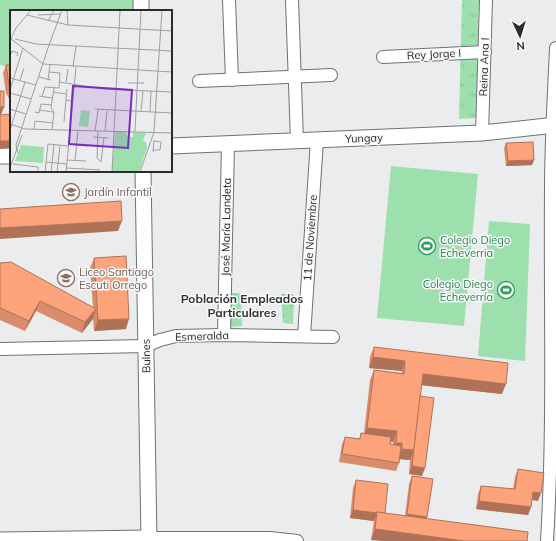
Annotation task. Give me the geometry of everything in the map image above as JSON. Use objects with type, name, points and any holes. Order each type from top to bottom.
[{"type":"street","points":[[230,0],[232,80]]},
{"type":"street","points":[[292,0],[297,140]]},
{"type":"street","name":"Reina Ana I","points":[[482,133],[486,0]]},
{"type":"street","points":[[547,541],[552,504],[554,401],[553,190],[556,48]]},
{"type":"street","name":"Rey Jorge I","points":[[383,57],[485,52]]},
{"type":"street","points":[[199,81],[332,75]]},
{"type":"street","name":"Yungay","points":[[172,146],[482,133],[554,126]]},
{"type":"street","name":"11 de Noviembre","points":[[304,336],[317,140]]},
{"type":"street","name":"José María Landeta","points":[[224,335],[228,144]]},
{"type":"street","name":"Bulnes","points":[[143,172],[149,540]]},
{"type":"street","name":"Esmeralda","points":[[0,349],[146,346],[160,340],[176,336],[224,335],[333,337]]},
{"type":"street","points":[[0,540],[270,538],[297,541]]},
{"type":"green space","points":[[0,0],[133,0],[134,10],[10,10],[10,68],[0,65]]},
{"type":"green space","points":[[462,0],[479,0],[476,118],[459,119]]},
{"type":"green space","name":"Colegio Diego Echeverria","points":[[391,166],[478,174],[464,326],[377,318]]},
{"type":"green space","name":"Colegio Diego Echeverría","points":[[489,221],[530,224],[525,361],[478,356]]},
{"type":"green space","points":[[231,293],[241,293],[242,326],[231,327]]},
{"type":"green space","points":[[281,294],[294,294],[293,324],[283,323]]},
{"type":"building","points":[[6,65],[10,65],[10,87]]},
{"type":"building","points":[[0,91],[4,91],[4,107],[0,107]]},
{"type":"building","points":[[10,114],[10,141],[0,141],[0,115]]},
{"type":"building","points":[[533,142],[534,160],[508,161],[506,143]]},
{"type":"building","points":[[121,201],[122,221],[0,228],[0,209]]},
{"type":"building","points":[[126,256],[129,319],[98,320],[94,258]]},
{"type":"building","points":[[11,262],[96,309],[85,322],[40,301],[29,321],[0,308],[0,263]]},
{"type":"building","points":[[374,347],[508,363],[506,384],[423,374],[414,450],[402,449],[402,443],[396,443],[397,431],[367,428],[374,370],[404,374],[405,361],[373,357]]},
{"type":"building","points":[[420,396],[434,398],[425,468],[412,466]]},
{"type":"building","points":[[361,433],[391,437],[390,444],[401,446],[399,463],[342,454],[345,437],[360,439]]},
{"type":"building","points":[[518,469],[544,473],[541,493],[533,492],[531,507],[479,501],[481,486],[515,489]]},
{"type":"building","points":[[412,476],[433,479],[427,517],[407,514]]},
{"type":"building","points":[[356,480],[388,484],[385,513],[353,510]]},
{"type":"building","points":[[377,512],[528,532],[527,541],[465,541],[375,529]]},
{"type":"place","name":"Jardín Infantil","points":[[71,192]]},
{"type":"place","name":"Colegio Diego Echeverria","points":[[427,246]]},
{"type":"place","name":"Liceo Santiago Escuti Orrego","points":[[66,278]]},
{"type":"place","name":"Colegio Diego Echeverría","points":[[506,290]]},
{"type":"district","name":"Población Empleados Particulares","points":[[242,306]]}]
